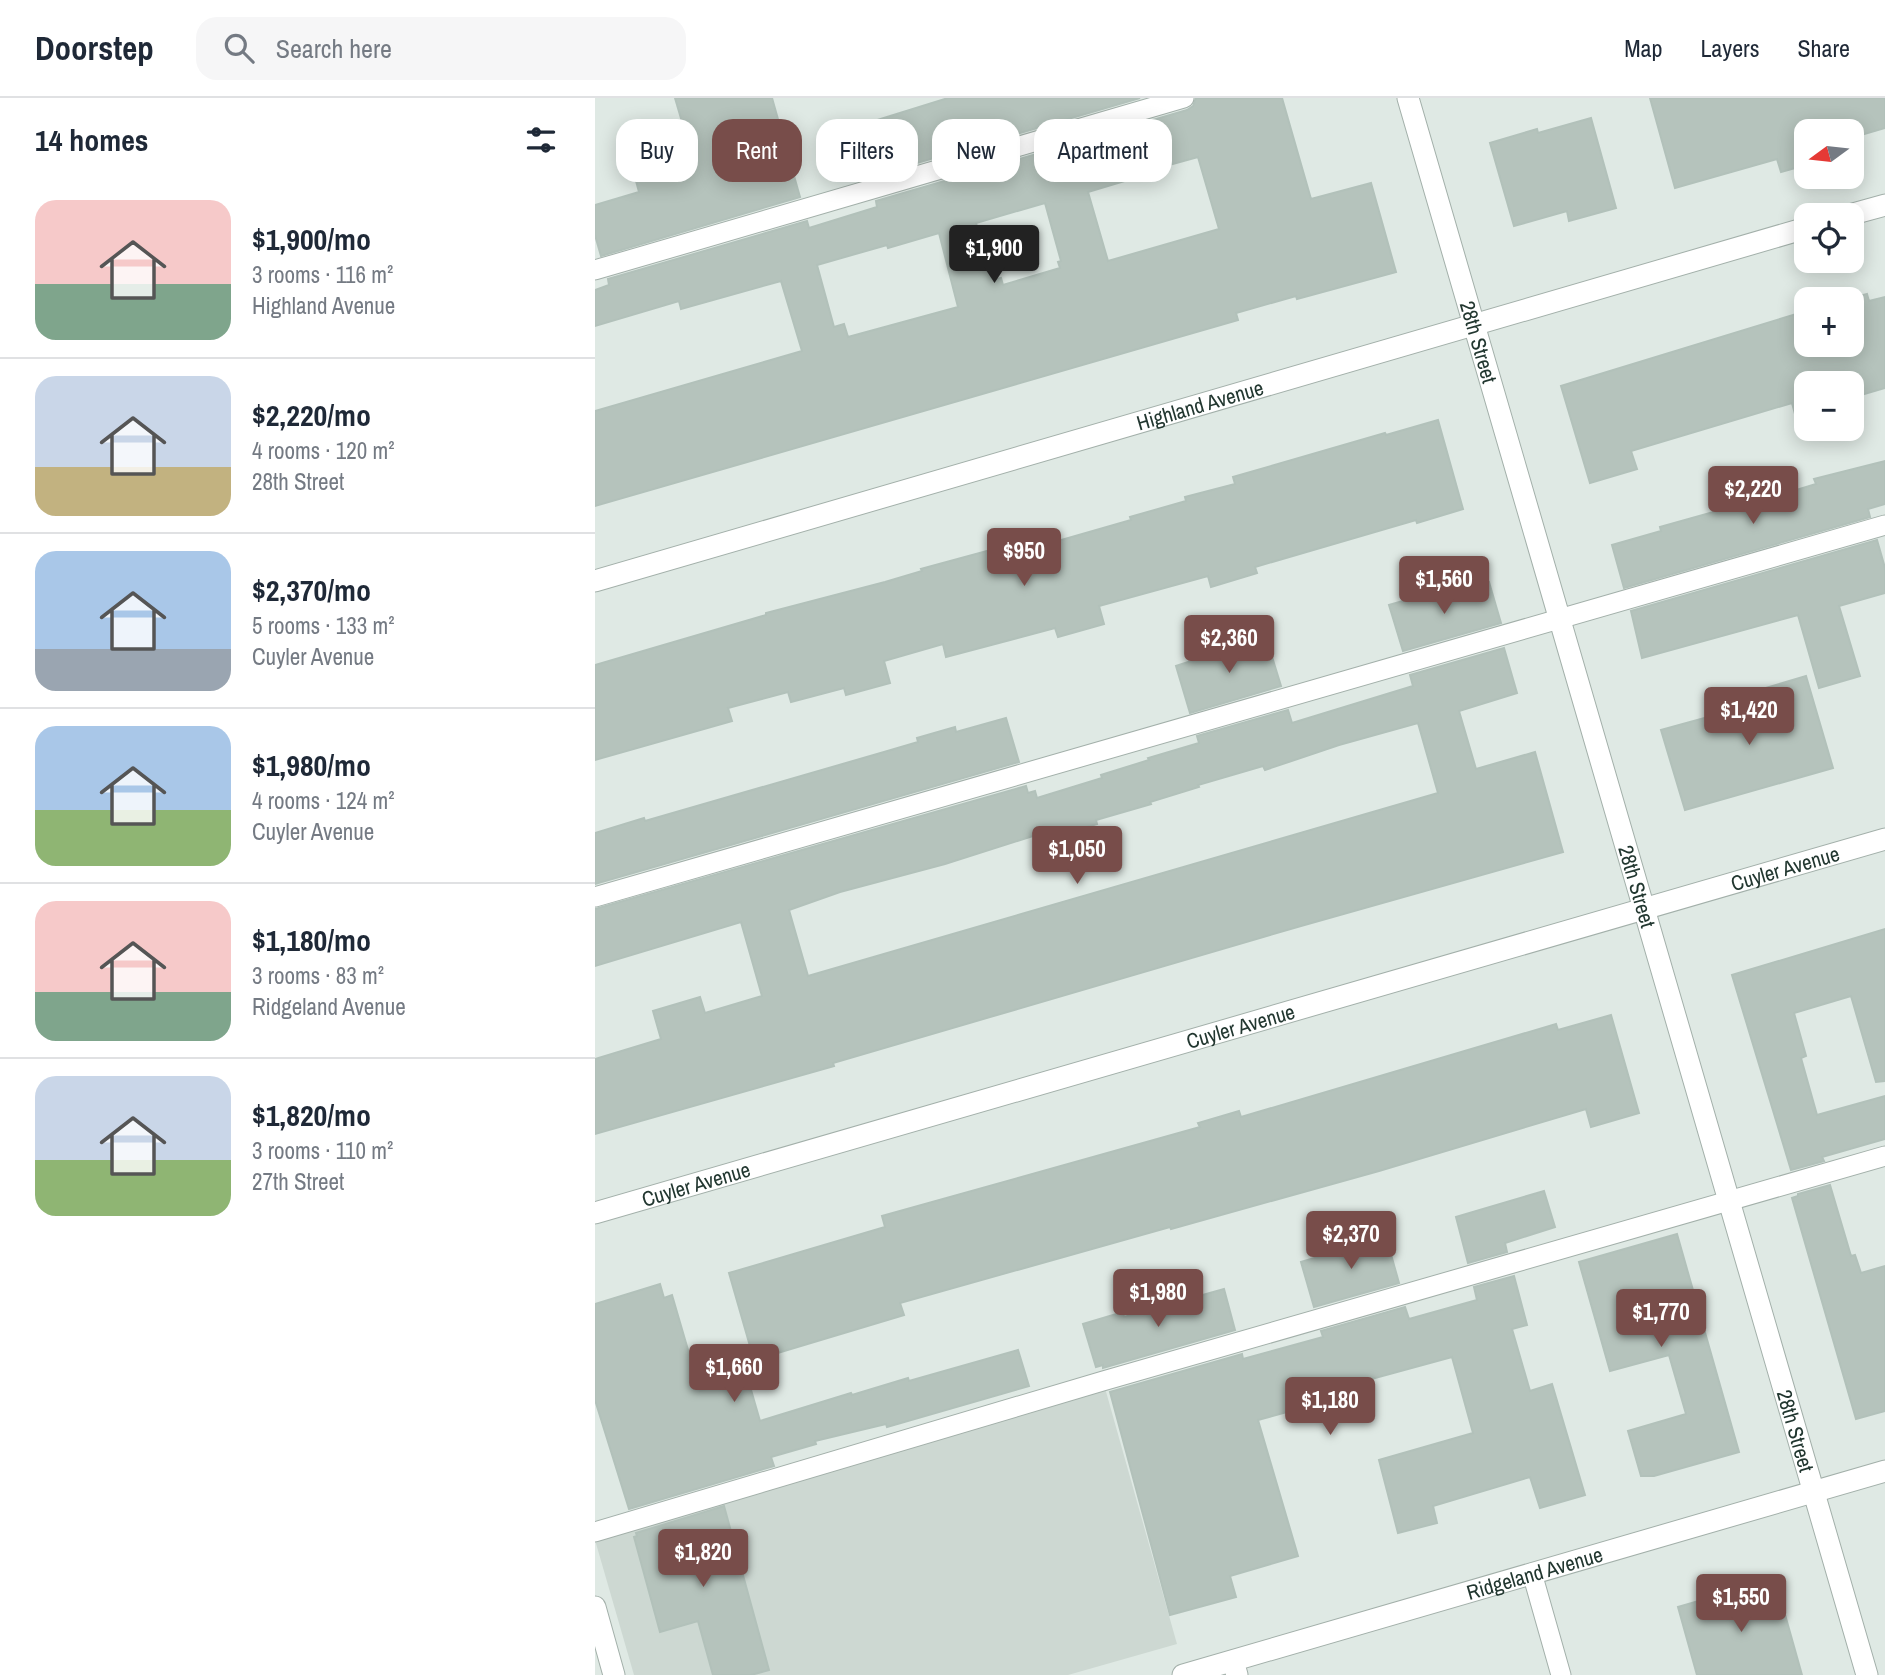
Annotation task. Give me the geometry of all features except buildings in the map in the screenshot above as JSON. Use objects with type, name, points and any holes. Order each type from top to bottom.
[{"type":"street","name":"28th Street","points":[[1409,98],[1867,1675]]},
{"type":"street","points":[[1864,211],[1885,205]]},
{"type":"street","name":"Highland Avenue","points":[[595,581],[1794,231]]},
{"type":"street","name":"Cuyler Avenue","points":[[595,1213],[1885,839]]},
{"type":"street","name":"Ridgeland Avenue","points":[[1183,1675],[1235,1668],[1532,1573],[1885,1471]]},
{"type":"street","points":[[595,1607],[614,1675]]},
{"type":"lane","points":[[595,270],[1184,98]]},
{"type":"lane","points":[[595,897],[1885,525]]},
{"type":"lane","points":[[595,1532],[1103,1381],[1885,1156]]},
{"type":"lane","points":[[1532,1573],[1561,1675]]},
{"type":"shaded area","points":[[1103,1381],[1177,1644],[1068,1675],[634,1675],[595,1540]]}]
